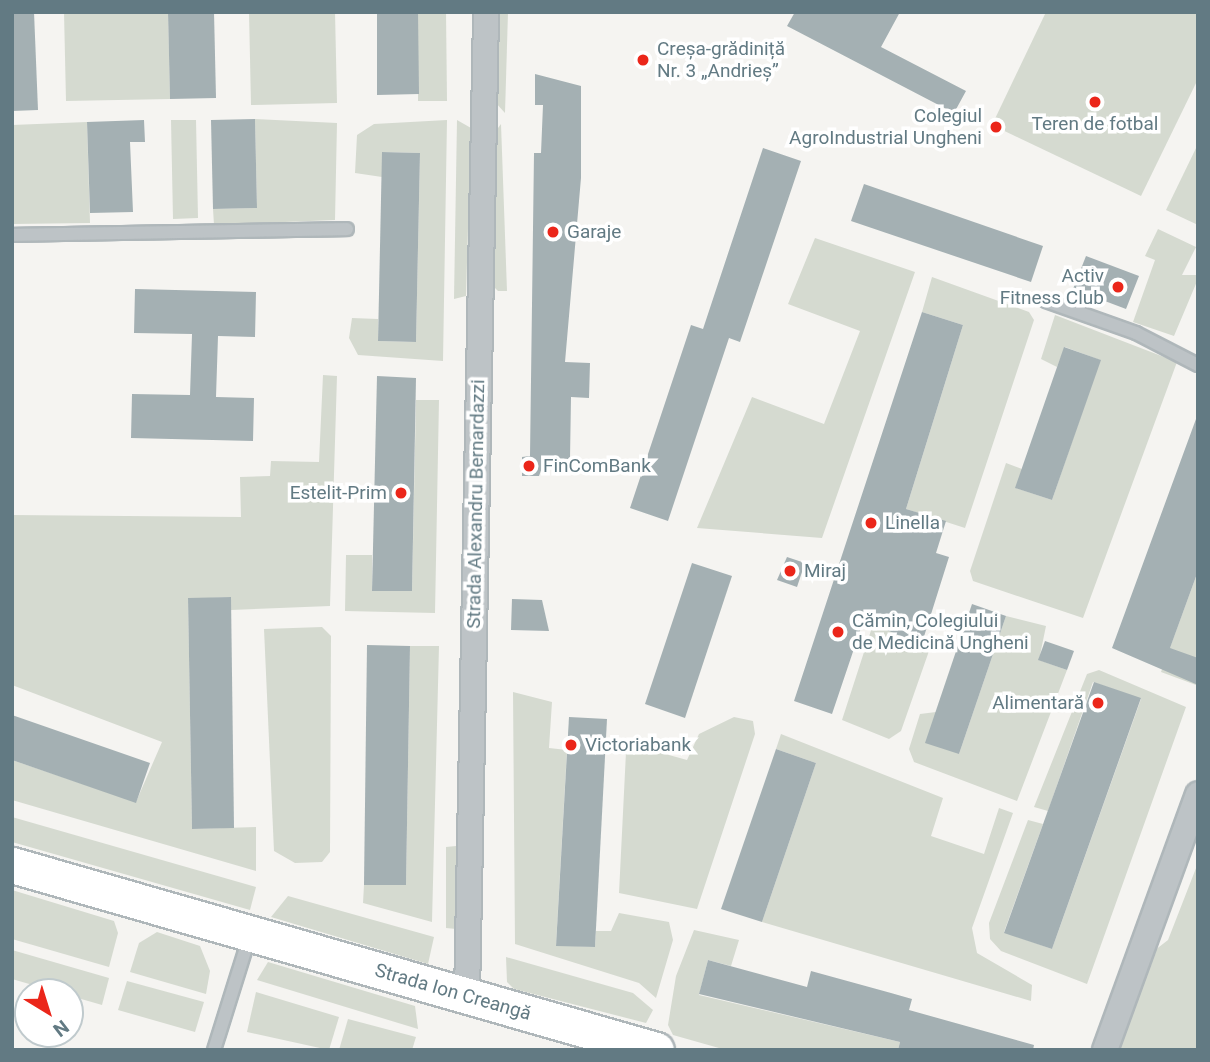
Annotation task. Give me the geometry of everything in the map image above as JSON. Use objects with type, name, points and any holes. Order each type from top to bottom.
[{"type":"street","name":"Strada Alexandru Bernardazzi","points":[[467,996],[486,12]]},
{"type":"street","points":[[1105,1050],[1198,794]]},
{"type":"street","name":"Strada Ion Creangă","points":[[12,865],[656,1050]]},
{"type":"lane","points":[[12,235],[347,229]]},
{"type":"lane","points":[[1046,301],[1136,333],[1198,365]]},
{"type":"lane","points":[[214,1050],[250,934]]},
{"type":"shaded area","points":[[64,12],[168,12],[170,99],[66,101]]},
{"type":"shaded area","points":[[249,12],[335,12],[337,103],[251,105]]},
{"type":"shaded area","points":[[418,12],[446,12],[447,101],[418,101]]},
{"type":"shaded area","points":[[497,12],[508,12],[505,113],[495,102]]},
{"type":"shaded area","name":"Teren de fotbal","points":[[1046,12],[1198,12],[1198,79],[1141,196],[992,125]]},
{"type":"shaded area","points":[[255,119],[337,123],[335,220],[214,225],[213,209],[257,208]]},
{"type":"shaded area","points":[[171,120],[196,120],[198,218],[173,219]]},
{"type":"shaded area","points":[[447,120],[443,361],[358,355],[349,338],[352,318],[378,319],[378,341],[416,342],[420,153],[383,152],[382,177],[355,173],[357,135],[374,124]]},
{"type":"shaded area","points":[[457,120],[471,128],[466,296],[454,299]]},
{"type":"shaded area","points":[[87,122],[90,223],[13,224],[12,125]]},
{"type":"shaded area","points":[[501,124],[507,291],[498,291],[491,284],[495,132]]},
{"type":"shaded area","points":[[1198,144],[1198,225],[1166,210]]},
{"type":"shaded area","points":[[1158,229],[1196,247],[1182,275],[1198,275],[1198,279],[1174,336],[1133,322],[1155,260],[1145,256]]},
{"type":"shaded area","points":[[815,238],[915,272],[822,538],[697,528],[752,397],[824,424],[860,331],[788,304]]},
{"type":"shaded area","points":[[932,277],[1029,312],[1034,320],[965,528],[906,509],[963,325],[922,312]]},
{"type":"shaded area","points":[[1055,315],[1177,362],[1083,618],[973,581],[970,571],[1006,463],[1022,469],[1016,488],[1052,500],[1100,360],[1065,347],[1057,367],[1041,359]]},
{"type":"shaded area","points":[[323,375],[337,376],[330,606],[231,610],[231,597],[188,599],[192,829],[256,827],[256,871],[12,800],[12,760],[136,802],[162,742],[12,685],[12,515],[241,517],[240,477],[270,476],[271,461],[319,462]]},
{"type":"shaded area","points":[[416,400],[439,400],[435,613],[345,611],[346,555],[372,555],[372,591],[412,591]]},
{"type":"shaded area","points":[[1198,571],[1198,680],[1196,685],[1161,672]]},
{"type":"shaded area","points":[[888,578],[897,631],[892,645],[906,651],[910,642],[929,651],[901,731],[889,739],[842,720]]},
{"type":"shaded area","points":[[1006,616],[1046,626],[1039,660],[1067,670],[1017,801],[914,762],[909,749],[920,714],[936,712],[959,754]]},
{"type":"shaded area","points":[[322,627],[331,636],[330,852],[322,862],[295,863],[274,851],[264,629]]},
{"type":"shaded area","points":[[410,646],[439,646],[432,922],[363,903],[364,885],[406,885]]},
{"type":"shaded area","points":[[1099,670],[1186,707],[1087,984],[1001,951],[990,939],[989,923],[1028,820],[1043,824],[1004,932],[1052,949],[1141,699],[1093,682],[1048,811],[1034,807],[1087,674]]},
{"type":"shaded area","points":[[513,692],[552,702],[549,748],[567,750],[556,945],[595,947],[596,931],[611,931],[619,913],[669,922],[673,940],[656,998],[639,983],[515,944]]},
{"type":"shaded area","points":[[734,717],[753,721],[755,734],[697,909],[619,893],[626,752],[640,747],[687,760],[699,734]]},
{"type":"shaded area","points":[[781,734],[943,798],[931,836],[984,854],[999,808],[1013,813],[972,928],[977,953],[1032,985],[1031,1001],[762,922],[816,763],[776,749]]},
{"type":"shaded area","points":[[12,817],[256,887],[250,910],[12,842]]},
{"type":"shaded area","points":[[456,846],[456,929],[446,928],[446,847]]},
{"type":"shaded area","points":[[1198,863],[1198,1050],[1119,1050],[1150,954],[1168,940]]},
{"type":"shaded area","points":[[12,890],[114,921],[118,933],[109,967],[12,939]]},
{"type":"shaded area","points":[[288,896],[434,937],[428,964],[271,917]]},
{"type":"shaded area","points":[[694,930],[739,940],[731,966],[708,960],[699,995],[900,1042],[898,1050],[726,1050],[673,1035],[668,1025],[676,976]]},
{"type":"shaded area","points":[[157,932],[200,946],[210,971],[206,994],[130,972],[139,943]]},
{"type":"shaded area","points":[[12,950],[109,978],[102,1005],[84,1000],[84,978],[12,979]]},
{"type":"shaded area","points":[[506,957],[633,993],[653,1010],[646,1023],[514,989],[507,982]]},
{"type":"shaded area","points":[[268,962],[415,1006],[418,1029],[257,980]]},
{"type":"shaded area","points":[[127,981],[204,1002],[195,1032],[118,1010]]},
{"type":"shaded area","points":[[256,992],[339,1017],[329,1050],[247,1032]]},
{"type":"shaded area","points":[[348,1019],[416,1037],[412,1050],[339,1050]]},
{"type":"building","points":[[12,12],[34,12],[38,110],[12,111]]},
{"type":"building","points":[[168,12],[214,12],[216,98],[170,99]]},
{"type":"building","points":[[377,12],[418,12],[419,94],[377,95]]},
{"type":"building","points":[[795,12],[900,12],[881,47],[966,91],[954,113],[787,26]]},
{"type":"building","points":[[535,74],[581,86],[581,178],[565,362],[590,363],[589,398],[571,397],[570,459],[545,459],[539,476],[522,476],[522,457],[530,456],[534,153],[541,153],[543,105],[535,105]]},
{"type":"building","points":[[255,119],[257,208],[213,209],[211,120]]},
{"type":"building","points":[[144,120],[145,142],[130,142],[133,212],[90,213],[87,122]]},
{"type":"building","points":[[763,148],[801,161],[740,342],[729,338],[668,521],[630,508],[691,325],[703,329]]},
{"type":"building","points":[[382,152],[420,153],[416,342],[378,341]]},
{"type":"building","points":[[864,184],[1043,246],[1031,282],[851,221]]},
{"type":"building","points":[[1086,256],[1139,276],[1126,309],[1073,289]]},
{"type":"building","points":[[135,289],[256,292],[255,337],[218,336],[216,397],[254,398],[253,441],[131,438],[132,394],[190,395],[192,334],[134,333]]},
{"type":"building","points":[[922,312],[963,325],[906,509],[946,521],[936,553],[949,557],[921,646],[864,619],[832,714],[794,701]]},
{"type":"building","points":[[1064,347],[1101,360],[1052,500],[1015,488]]},
{"type":"building","points":[[377,376],[416,378],[412,591],[372,591]]},
{"type":"building","points":[[1196,419],[1198,571],[1170,648],[1198,658],[1198,685],[1112,648]]},
{"type":"building","points":[[787,557],[805,563],[797,587],[777,580]]},
{"type":"building","points":[[692,563],[732,576],[685,718],[645,704]]},
{"type":"building","points":[[231,597],[234,828],[192,829],[188,598]]},
{"type":"building","points":[[512,599],[542,600],[549,631],[511,630]]},
{"type":"building","points":[[972,604],[1006,616],[959,754],[925,743]]},
{"type":"building","points":[[1045,641],[1074,651],[1067,670],[1038,660]]},
{"type":"building","points":[[367,645],[410,646],[406,885],[364,885]]},
{"type":"building","points":[[1094,682],[1141,698],[1052,949],[1004,933]]},
{"type":"building","points":[[12,715],[150,763],[136,803],[12,760]]},
{"type":"building","points":[[569,717],[607,719],[595,947],[556,946]]},
{"type":"building","points":[[776,749],[816,763],[762,922],[721,909]]},
{"type":"building","points":[[708,960],[807,987],[811,971],[891,993],[912,999],[909,1010],[1034,1045],[1033,1050],[898,1050],[900,1042],[699,994]]},
{"type":"place","name":"Creșa-grădiniță Nr. 3 „Andrieș”","points":[[643,60]]},
{"type":"place","name":"Teren de fotbal","points":[[1095,102]]},
{"type":"place","name":"Colegiul AgroIndustrial Ungheni","points":[[996,127]]},
{"type":"place","name":"Garaje","points":[[553,232]]},
{"type":"place","name":"Activ Fitness Club","points":[[1118,287]]},
{"type":"place","name":"FinComBank","points":[[529,466]]},
{"type":"place","name":"Estelit-Prim","points":[[401,493]]},
{"type":"place","name":"Linella","points":[[871,523]]},
{"type":"place","name":"Miraj","points":[[790,571]]},
{"type":"place","name":"Cămin, Colegiului de Medicină Ungheni","points":[[838,632]]},
{"type":"place","name":"Alimentară","points":[[1098,703]]},
{"type":"place","name":"Victoriabank","points":[[571,745]]}]
